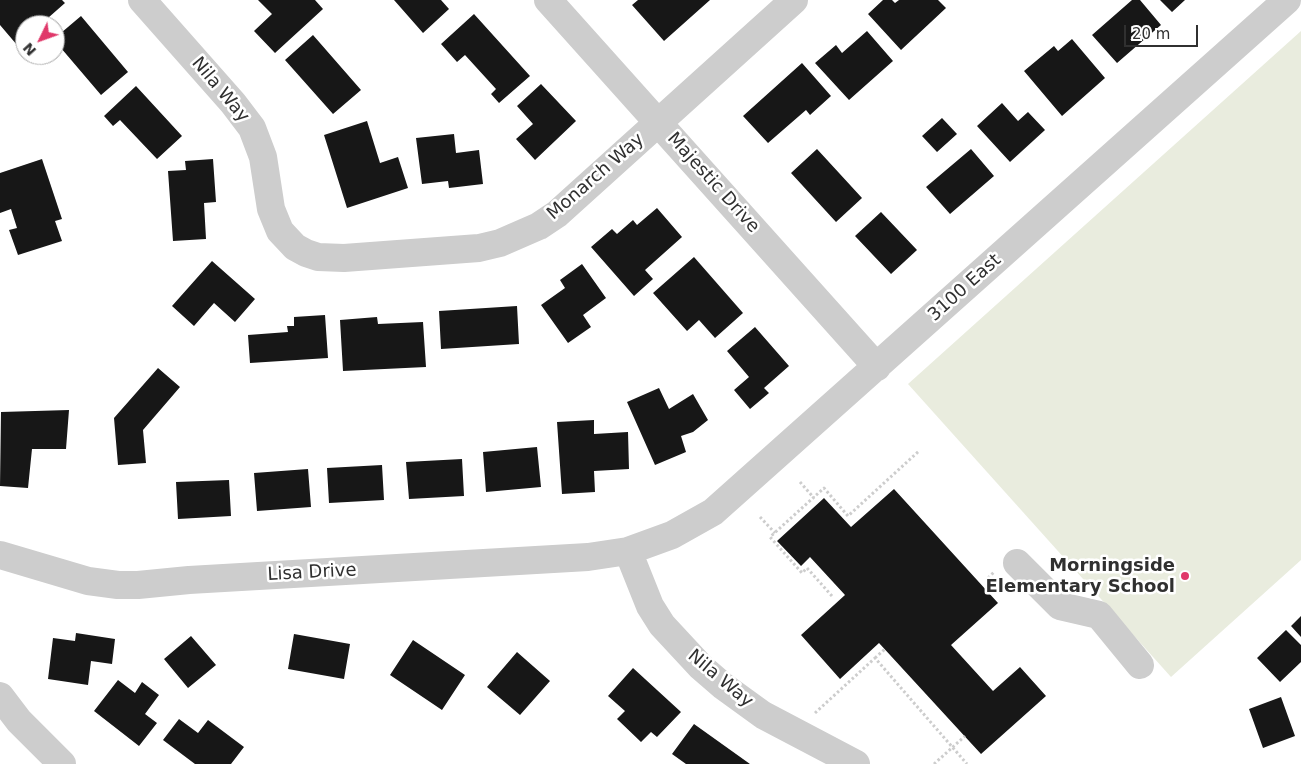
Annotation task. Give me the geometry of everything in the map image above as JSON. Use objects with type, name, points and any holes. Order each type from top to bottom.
[{"type":"street","name":"Nila Way","points":[[142,0],[233,102],[252,128],[263,157],[274,220],[280,231],[295,247]]},
{"type":"street","name":"Majestic Drive","points":[[548,0],[877,367]]},
{"type":"street","name":"Monarch Way","points":[[295,247],[318,257],[344,258],[479,248],[500,243],[533,229],[557,214],[794,0]]},
{"type":"street","name":"3100 East","points":[[628,551],[672,535],[713,512],[1287,0]]},
{"type":"street","name":"Nila Way","points":[[628,551],[650,606],[662,625],[701,667],[723,686],[763,715],[856,764]]},
{"type":"street","name":"Lisa Drive","points":[[0,556],[88,581],[118,585],[588,557],[628,551]]},
{"type":"street","points":[[1017,563],[1060,606],[1099,615],[1140,665]]},
{"type":"street","points":[[0,696],[19,722],[62,764]]},
{"type":"path","points":[[832,596],[807,568],[802,573],[770,537],[824,488],[848,516],[919,451]]},
{"type":"path","points":[[800,482],[814,498]]},
{"type":"path","points":[[760,517],[775,533]]},
{"type":"path","points":[[813,714],[885,649]]},
{"type":"path","points":[[875,658],[966,764]]},
{"type":"path","points":[[934,764],[965,736]]},
{"type":"shaded area","name":"Morningside Elementary School","points":[[1301,31],[1301,560],[1171,677],[908,384]]},
{"type":"building","points":[[0,0],[62,0],[65,3],[51,15],[15,15],[15,43],[0,25]]},
{"type":"building","points":[[258,0],[315,0],[323,9],[275,53],[254,31],[272,14]]},
{"type":"building","points":[[394,0],[441,0],[449,9],[423,33]]},
{"type":"building","points":[[638,0],[710,0],[664,41],[632,5]]},
{"type":"building","points":[[883,0],[892,0],[895,3],[899,0],[938,0],[946,8],[901,50],[868,14]]},
{"type":"building","points":[[1132,0],[1140,0],[1161,25],[1117,63],[1092,35]]},
{"type":"building","points":[[1160,0],[1185,0],[1172,12]]},
{"type":"building","points":[[474,14],[530,76],[499,103],[491,94],[496,89],[465,55],[457,62],[441,44]]},
{"type":"building","points":[[81,16],[128,72],[101,95],[65,53],[65,30]]},
{"type":"building","points":[[867,31],[893,61],[849,100],[815,63],[836,45],[842,53]]},
{"type":"building","points":[[313,35],[361,90],[333,114],[285,60]]},
{"type":"building","points":[[1072,39],[1105,78],[1062,116],[1024,71],[1054,46],[1058,51]]},
{"type":"building","points":[[802,63],[831,96],[810,115],[806,110],[768,143],[743,116]]},
{"type":"building","points":[[541,84],[576,121],[535,160],[516,139],[533,124],[517,106]]},
{"type":"building","points":[[136,86],[182,136],[157,159],[120,120],[113,126],[104,116]]},
{"type":"building","points":[[1002,103],[1018,121],[1028,112],[1045,130],[1010,162],[977,126]]},
{"type":"building","points":[[942,118],[957,134],[937,152],[922,136]]},
{"type":"building","points":[[367,121],[380,163],[398,157],[408,188],[347,208],[324,135]]},
{"type":"building","points":[[454,134],[456,153],[479,150],[483,184],[449,188],[448,181],[422,184],[416,138]]},
{"type":"building","points":[[817,149],[862,198],[836,222],[791,173]]},
{"type":"building","points":[[971,149],[994,176],[950,214],[926,187]]},
{"type":"building","points":[[42,159],[62,219],[55,221],[62,241],[18,255],[9,230],[17,228],[11,209],[0,213],[0,173]]},
{"type":"building","points":[[213,159],[216,202],[204,203],[206,239],[173,241],[168,171],[186,170],[185,161]]},
{"type":"building","points":[[657,208],[682,237],[645,270],[653,279],[634,296],[591,247],[612,229],[617,234],[633,220],[637,225]]},
{"type":"building","points":[[881,212],[917,250],[891,274],[855,236]]},
{"type":"building","points":[[694,257],[743,313],[715,338],[699,320],[687,331],[653,293]]},
{"type":"building","points":[[212,261],[255,299],[235,322],[214,303],[194,326],[172,306]]},
{"type":"building","points":[[582,264],[606,298],[583,315],[591,327],[568,343],[541,305],[565,288],[560,280]]},
{"type":"building","points":[[517,306],[519,344],[441,349],[439,311]]},
{"type":"building","points":[[325,315],[328,358],[250,363],[248,335],[288,332],[287,326],[294,326],[294,317]]},
{"type":"building","points":[[377,317],[378,324],[423,322],[426,367],[343,371],[340,320]]},
{"type":"building","points":[[755,327],[789,366],[764,388],[769,393],[750,409],[734,390],[749,377],[727,351]]},
{"type":"building","points":[[158,368],[180,387],[143,430],[146,463],[118,465],[114,418]]},
{"type":"building","points":[[659,388],[669,409],[693,394],[708,420],[693,432],[681,436],[686,452],[655,465],[627,402]]},
{"type":"building","points":[[69,410],[66,449],[32,449],[28,488],[0,486],[1,412]]},
{"type":"building","points":[[594,420],[594,434],[628,432],[629,469],[594,471],[595,492],[562,494],[557,422]]},
{"type":"building","points":[[537,447],[541,487],[486,492],[483,452]]},
{"type":"building","points":[[462,459],[464,496],[409,499],[406,462]]},
{"type":"building","points":[[382,465],[384,500],[329,503],[327,468]]},
{"type":"building","points":[[308,469],[311,507],[257,511],[254,473]]},
{"type":"building","points":[[229,480],[231,516],[178,519],[176,482]]},
{"type":"building","points":[[894,489],[998,603],[951,645],[993,691],[1020,667],[1046,696],[981,754],[879,643],[840,679],[801,635],[845,595],[810,557],[801,566],[777,541],[824,498],[851,527]]},
{"type":"building","points":[[1301,616],[1301,637],[1291,626]]},
{"type":"building","points":[[1286,630],[1301,645],[1301,662],[1280,682],[1257,658]]},
{"type":"building","points":[[76,633],[115,639],[112,664],[91,661],[88,685],[48,679],[53,638],[75,641]]},
{"type":"building","points":[[294,634],[350,644],[344,679],[288,669]]},
{"type":"building","points":[[191,636],[216,665],[188,688],[164,659]]},
{"type":"building","points":[[413,640],[465,675],[442,710],[390,675]]},
{"type":"building","points":[[517,652],[550,681],[520,715],[487,687]]},
{"type":"building","points":[[633,668],[681,712],[657,737],[651,732],[641,742],[617,719],[625,711],[608,696]]},
{"type":"building","points":[[118,680],[135,693],[142,682],[159,695],[145,714],[157,723],[139,746],[94,711]]},
{"type":"building","points":[[1281,697],[1295,736],[1263,748],[1249,709]]},
{"type":"building","points":[[179,719],[198,733],[208,720],[244,747],[231,764],[195,764],[163,740]]},
{"type":"building","points":[[694,724],[750,764],[686,764],[672,754]]},
{"type":"place","name":"Morningside Elementary School","points":[[1185,576]]}]
